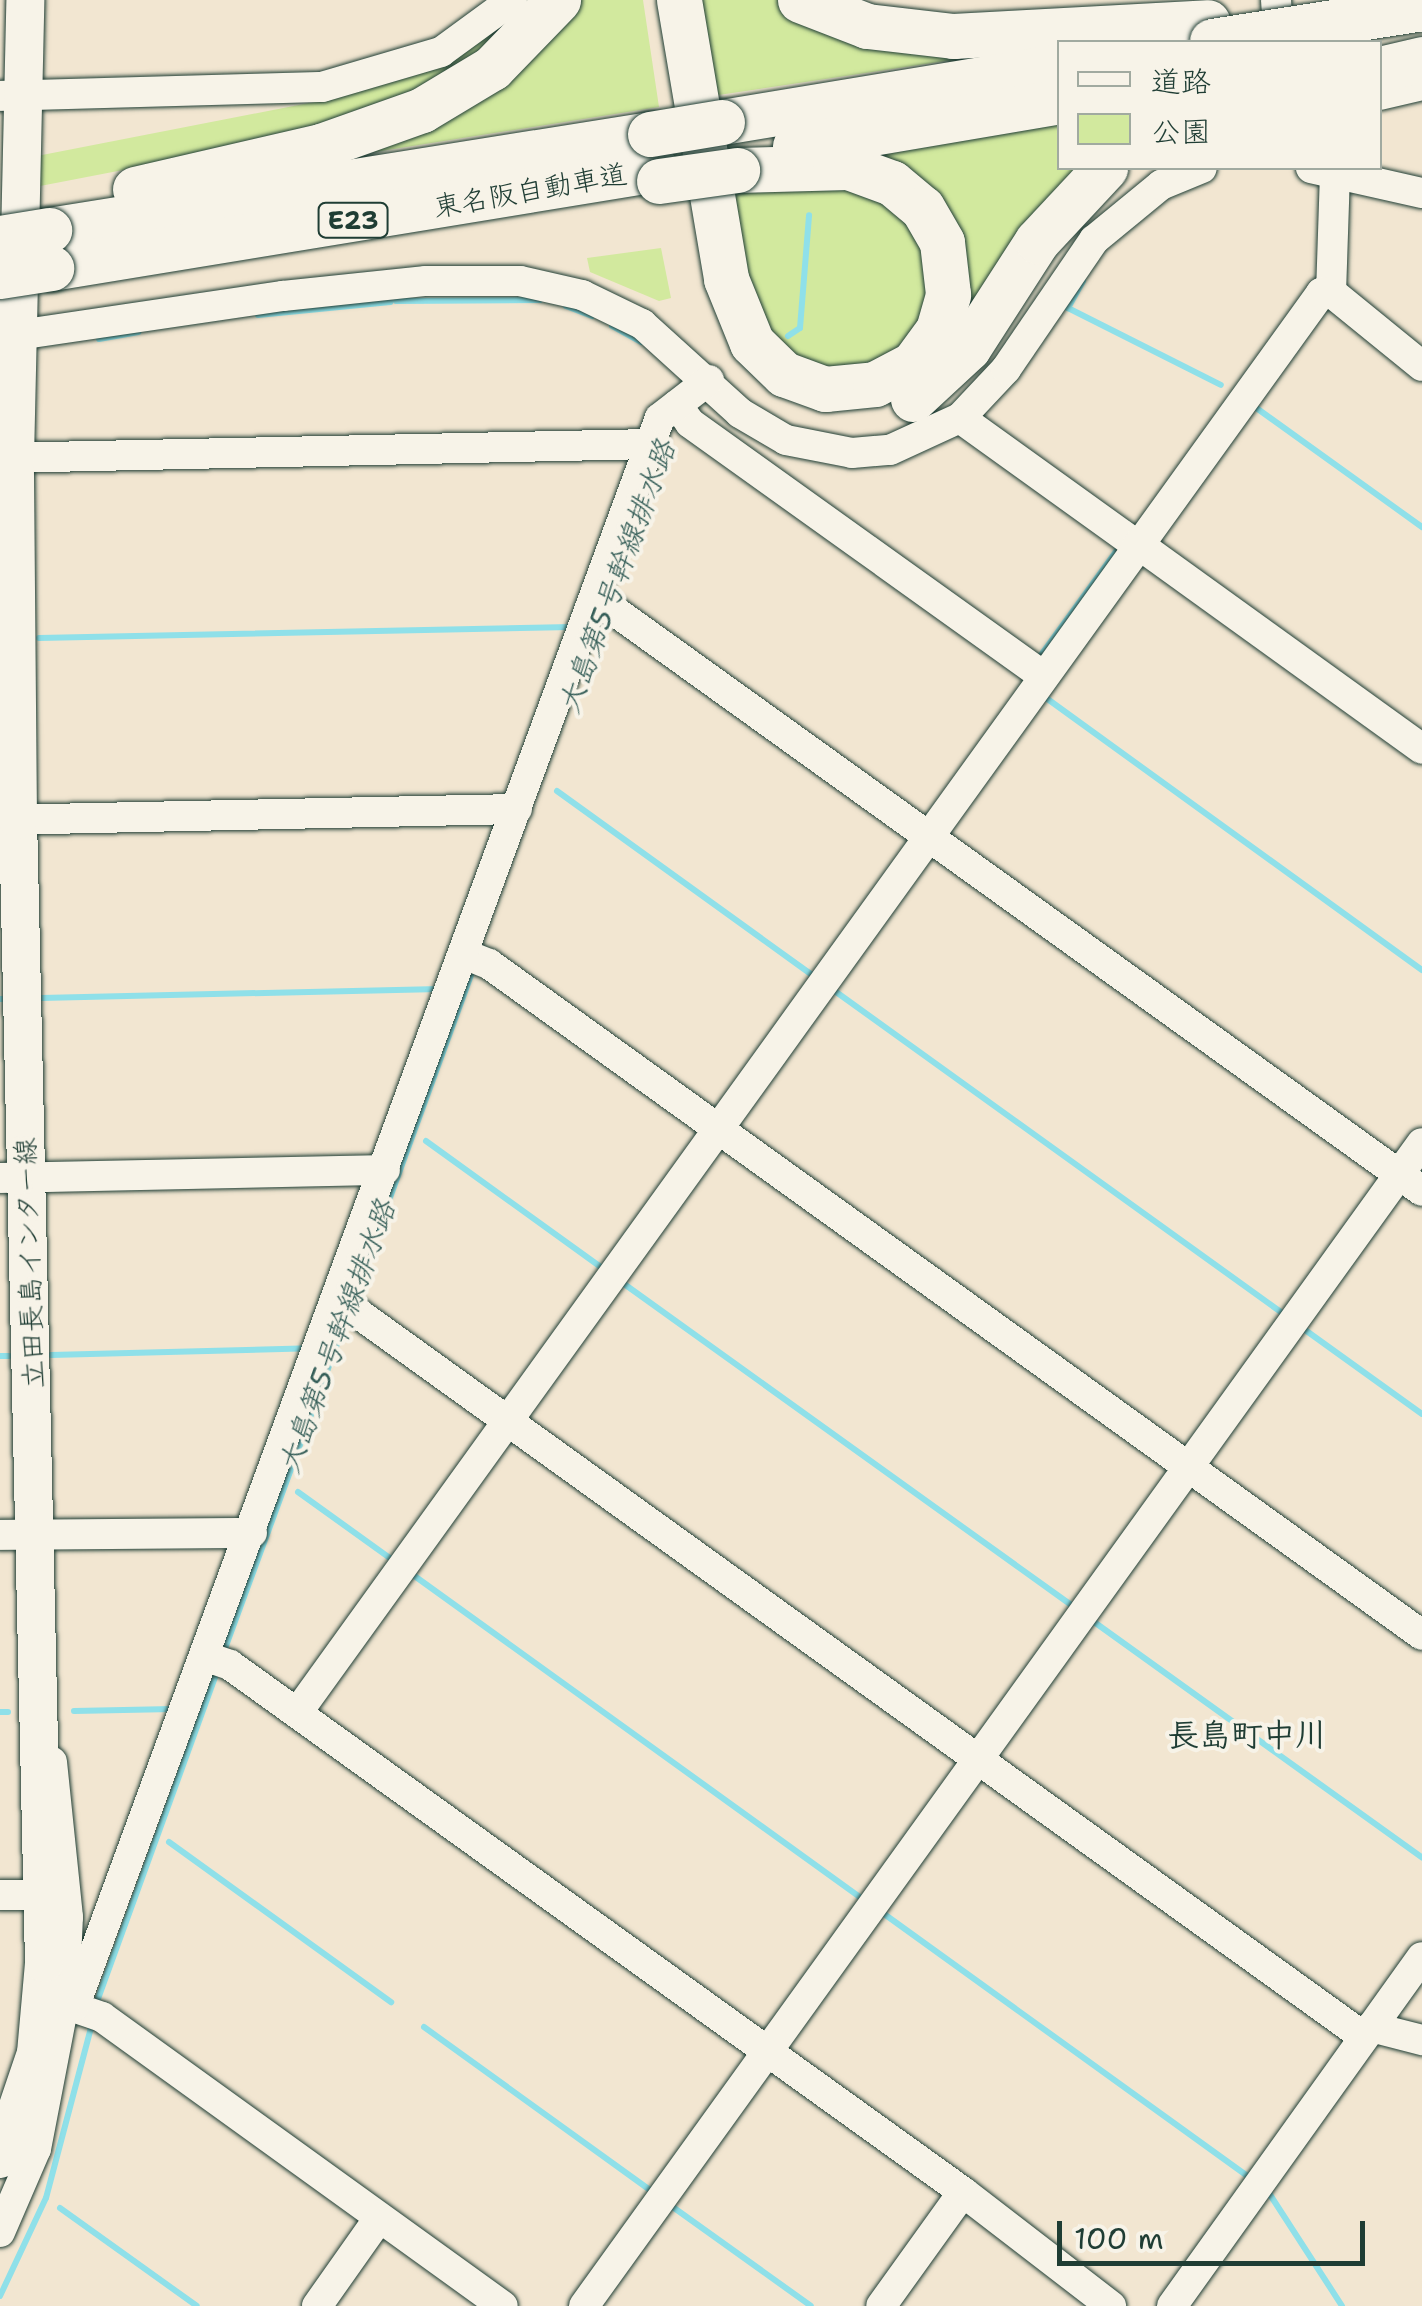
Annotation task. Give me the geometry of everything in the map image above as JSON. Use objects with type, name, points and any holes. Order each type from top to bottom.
[{"type":"highway","points":[[0,222],[49,236],[422,110],[492,68],[558,0]]},
{"type":"highway","points":[[653,0],[715,326],[749,379],[790,406],[853,417],[882,412],[928,388],[968,348],[1063,207],[1103,170]]},
{"type":"highway","points":[[678,0],[726,278],[752,343],[784,374],[825,389],[875,384],[913,364],[938,330],[948,294],[942,242],[922,208],[892,183],[848,167],[730,149]]},
{"type":"highway","points":[[800,0],[867,26],[953,36],[1208,35],[1422,8]]},
{"type":"highway","points":[[1208,35],[1390,0]]},
{"type":"highway","points":[[1382,50],[1422,43]]},
{"type":"highway","points":[[1382,69],[1422,59]]},
{"type":"highway","points":[[730,149],[1057,67]]},
{"type":"highway","points":[[655,161],[1057,102]]},
{"type":"highway","name":"東名阪自動車道","points":[[49,236],[655,161]]},
{"type":"highway","name":"東名阪自動車道","points":[[0,238],[254,236],[655,161]]},
{"type":"highway","name":"東名阪自動車道","points":[[9,308],[49,236]]},
{"type":"main road","name":"立田長島インター線","points":[[0,2160],[36,2052],[44,1963],[37,1685],[18,1535],[9,820],[12,96],[25,0]]},
{"type":"street","points":[[12,96],[338,84],[442,52],[512,0]]},
{"type":"street","points":[[1276,0],[1279,40]]},
{"type":"street","points":[[1382,94],[1422,86]]},
{"type":"street","points":[[9,308],[301,294],[426,281],[520,281],[621,312],[708,380],[760,428],[818,450],[890,450],[960,418],[1006,369],[1094,240],[1161,185],[1197,170]]},
{"type":"street","points":[[1331,292],[1323,170],[1422,194]]},
{"type":"street","points":[[297,1714],[929,837],[1036,670],[1320,293],[1331,292],[1422,366]]},
{"type":"street","points":[[0,2232],[36,2149],[80,2009],[216,1660],[252,1533],[345,1308],[385,1170],[474,958],[517,810],[602,607],[650,444],[660,418],[682,412],[708,380]]},
{"type":"street","points":[[682,412],[1036,670]]},
{"type":"street","points":[[960,418],[1422,749]]},
{"type":"street","points":[[8,458],[650,444]]},
{"type":"street","points":[[602,607],[1411,1183]]},
{"type":"street","points":[[9,820],[517,810]]},
{"type":"street","points":[[474,958],[718,1128],[1422,1635]]},
{"type":"street","points":[[584,2306],[1188,1467],[1411,1183],[1422,1143]]},
{"type":"street","points":[[13,1177],[385,1170]]},
{"type":"street","points":[[345,1308],[978,1760],[1368,2032],[1422,2040]]},
{"type":"street","points":[[18,1535],[252,1533]]},
{"type":"street","points":[[216,1660],[297,1714],[963,2192],[1111,2306]]},
{"type":"street","points":[[0,2122],[14,2075],[26,1980],[12,1895],[28,1716],[37,1685]]},
{"type":"street","points":[[37,1685],[64,1848],[80,2009],[503,2306]]},
{"type":"street","points":[[1172,2306],[1422,1957]]},
{"type":"street","points":[[881,2306],[963,2192]]},
{"type":"street","points":[[317,2306],[379,2218]]},
{"type":"green space","points":[[571,0],[643,0],[659,107],[249,172],[374,136]]},
{"type":"green space","points":[[690,0],[781,0],[969,49],[966,58],[705,97]]},
{"type":"green space","points":[[522,12],[517,28],[396,101],[237,148],[35,187],[37,156],[319,101],[444,62]]},
{"type":"green space","points":[[1057,122],[1057,170],[1086,170],[961,340],[962,301],[855,154]]},
{"type":"green space","points":[[842,180],[904,206],[936,255],[922,337],[853,377],[784,357],[754,316],[724,190]]},
{"type":"green space","points":[[661,248],[671,298],[659,301],[590,272],[587,258]]},
{"type":"waterway","name":"大島第5号幹線排水路","points":[[788,336],[800,328],[809,215]]},
{"type":"waterway","points":[[1083,281],[1068,308],[1221,385]]},
{"type":"waterway","points":[[396,301],[540,300]]},
{"type":"waterway","points":[[258,315],[390,302]]},
{"type":"waterway","points":[[566,306],[592,316]]},
{"type":"waterway","points":[[612,326],[641,342]]},
{"type":"waterway","points":[[99,339],[138,332]]},
{"type":"waterway","points":[[1255,407],[1422,527]]},
{"type":"waterway","points":[[1036,662],[1122,543]]},
{"type":"waterway","points":[[39,638],[572,627]]},
{"type":"waterway","points":[[1042,695],[1422,970]]},
{"type":"waterway","points":[[557,791],[815,977]]},
{"type":"waterway","name":"大島第5号幹線排水路","points":[[352,1302],[474,966]]},
{"type":"waterway","points":[[41,998],[440,989]]},
{"type":"waterway","points":[[832,989],[1285,1315]]},
{"type":"waterway","points":[[426,1141],[605,1270]]},
{"type":"waterway","points":[[620,1281],[1074,1607]]},
{"type":"waterway","name":"大島第5号幹線排水路","points":[[223,1654],[346,1319]]},
{"type":"waterway","points":[[1301,1327],[1422,1414]]},
{"type":"waterway","points":[[51,1355],[310,1348]]},
{"type":"waterway","points":[[0,1356],[9,1356]]},
{"type":"waterway","points":[[298,1492],[394,1561]]},
{"type":"waterway","points":[[409,1572],[864,1900]]},
{"type":"waterway","points":[[1090,1619],[1422,1858]]},
{"type":"waterway","name":"大島第5号幹線排水路","points":[[95,2007],[217,1671]]},
{"type":"waterway","points":[[74,1711],[173,1709]]},
{"type":"waterway","points":[[0,1712],[8,1712]]},
{"type":"waterway","points":[[169,1842],[391,2002]]},
{"type":"waterway","points":[[880,1911],[1247,2176]]},
{"type":"waterway","name":"大島第5号幹線排水路","points":[[0,2296],[46,2198],[92,2024]]},
{"type":"waterway","points":[[424,2027],[653,2192]]},
{"type":"waterway","points":[[1267,2190],[1342,2306]]},
{"type":"waterway","points":[[670,2205],[811,2306]]},
{"type":"waterway","points":[[60,2208],[197,2306]]},
{"type":"district","name":"長島町中川","points":[[1247,1735]]}]
